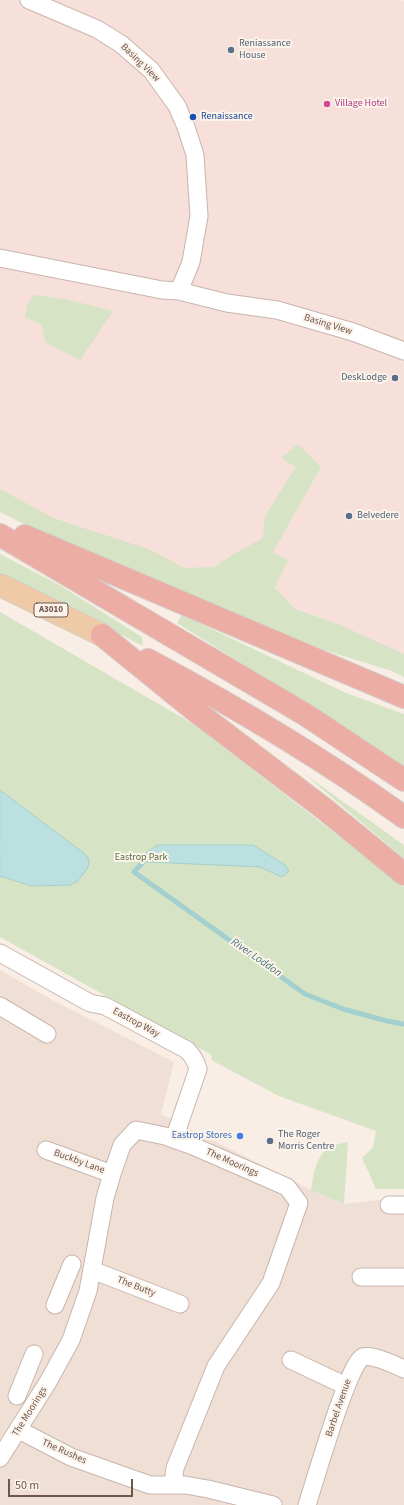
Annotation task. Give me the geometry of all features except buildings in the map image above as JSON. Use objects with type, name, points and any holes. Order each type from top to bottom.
[{"type":"highway","points":[[0,526],[404,697]]},
{"type":"highway","points":[[0,535],[299,711],[404,780]]},
{"type":"highway","points":[[102,635],[270,728],[363,788],[404,817]]},
{"type":"highway","points":[[102,635],[193,710],[327,811],[404,874]]},
{"type":"main road","name":"A3010","points":[[0,585],[102,635]]},
{"type":"street","name":"Basing View","points":[[29,0],[97,29],[121,44],[151,70],[177,106],[186,127],[195,155],[199,216],[191,262],[179,291]]},
{"type":"street","name":"Basing View","points":[[0,258],[162,290],[179,291],[227,304],[278,310],[353,332],[404,351]]},
{"type":"street","name":"Eastrop Way","points":[[0,954],[90,1003],[105,1006],[187,1050],[193,1056],[198,1069],[174,1139]]},
{"type":"street","points":[[0,1006],[47,1034]]},
{"type":"street","name":"The Moorings","points":[[0,1458],[48,1382],[71,1340],[88,1291],[105,1198],[112,1174],[122,1145],[136,1130],[174,1139],[193,1146],[287,1187],[299,1203],[270,1283],[216,1366],[175,1468],[173,1485]]},
{"type":"street","name":"Buckby Lane","points":[[46,1150],[112,1174]]},
{"type":"street","points":[[55,1305],[72,1264]]},
{"type":"street","name":"The Butty","points":[[92,1270],[180,1304]]},
{"type":"street","points":[[361,1277],[404,1277]]},
{"type":"street","points":[[62,1287],[88,1291]]},
{"type":"street","points":[[17,1396],[34,1354]]},
{"type":"street","name":"Barbel Avenue","points":[[307,1505],[346,1386],[357,1362],[365,1356],[372,1356],[404,1369]]},
{"type":"street","points":[[291,1360],[346,1386]]},
{"type":"street","points":[[26,1374],[48,1382]]},
{"type":"street","name":"The Rushes","points":[[19,1430],[71,1457],[150,1485],[185,1485],[273,1505]]},
{"type":"shaded area","points":[[0,0],[404,1],[404,660],[0,507]]},
{"type":"shaded area","points":[[0,970],[54,1001],[174,1062],[161,1114],[311,1190],[344,1204],[404,1197],[404,1505],[0,1505]]},
{"type":"green space","points":[[34,295],[65,299],[113,311],[80,360],[45,342],[42,325],[25,317],[27,306]]},
{"type":"green space","points":[[298,444],[321,467],[273,552],[288,560],[275,588],[295,609],[338,624],[404,654],[404,677],[392,671],[298,642],[30,527],[0,512],[0,489],[53,518],[148,549],[185,568],[214,567],[263,538],[265,516],[296,467],[281,458]]},
{"type":"green space","points":[[0,554],[61,586],[142,637],[143,646],[0,572]]},
{"type":"green space","name":"Eastrop Park","points":[[0,612],[195,725],[404,887],[404,1189],[376,1189],[362,1158],[373,1147],[376,1131],[279,1096],[211,1060],[212,1055],[0,937]]},
{"type":"green space","points":[[182,615],[346,693],[404,714],[404,767],[388,755],[177,623]]},
{"type":"green space","points":[[303,773],[404,845],[404,858],[399,854]]},
{"type":"green space","points":[[348,1142],[344,1204],[311,1190],[314,1172],[324,1152],[338,1144]]},
{"type":"water","points":[[0,790],[85,854],[89,863],[87,869],[78,881],[70,885],[31,886],[0,876]]},
{"type":"water","points":[[158,845],[253,845],[285,865],[289,871],[282,877],[260,867],[144,861],[146,853]]},
{"type":"waterway","name":"River Loddon","points":[[144,861],[134,872],[305,994],[343,1009],[404,1024]]},
{"type":"place","name":"Reniassance House","points":[[231,50]]},
{"type":"place","name":"Village Hotel","points":[[327,104]]},
{"type":"place","name":"Renaissance","points":[[193,117]]},
{"type":"place","name":"DeskLodge","points":[[395,378]]},
{"type":"place","name":"Belvedere","points":[[349,516]]},
{"type":"place","name":"Eastrop Stores","points":[[240,1136]]},
{"type":"place","name":"The Roger Morris Centre","points":[[270,1141]]}]
